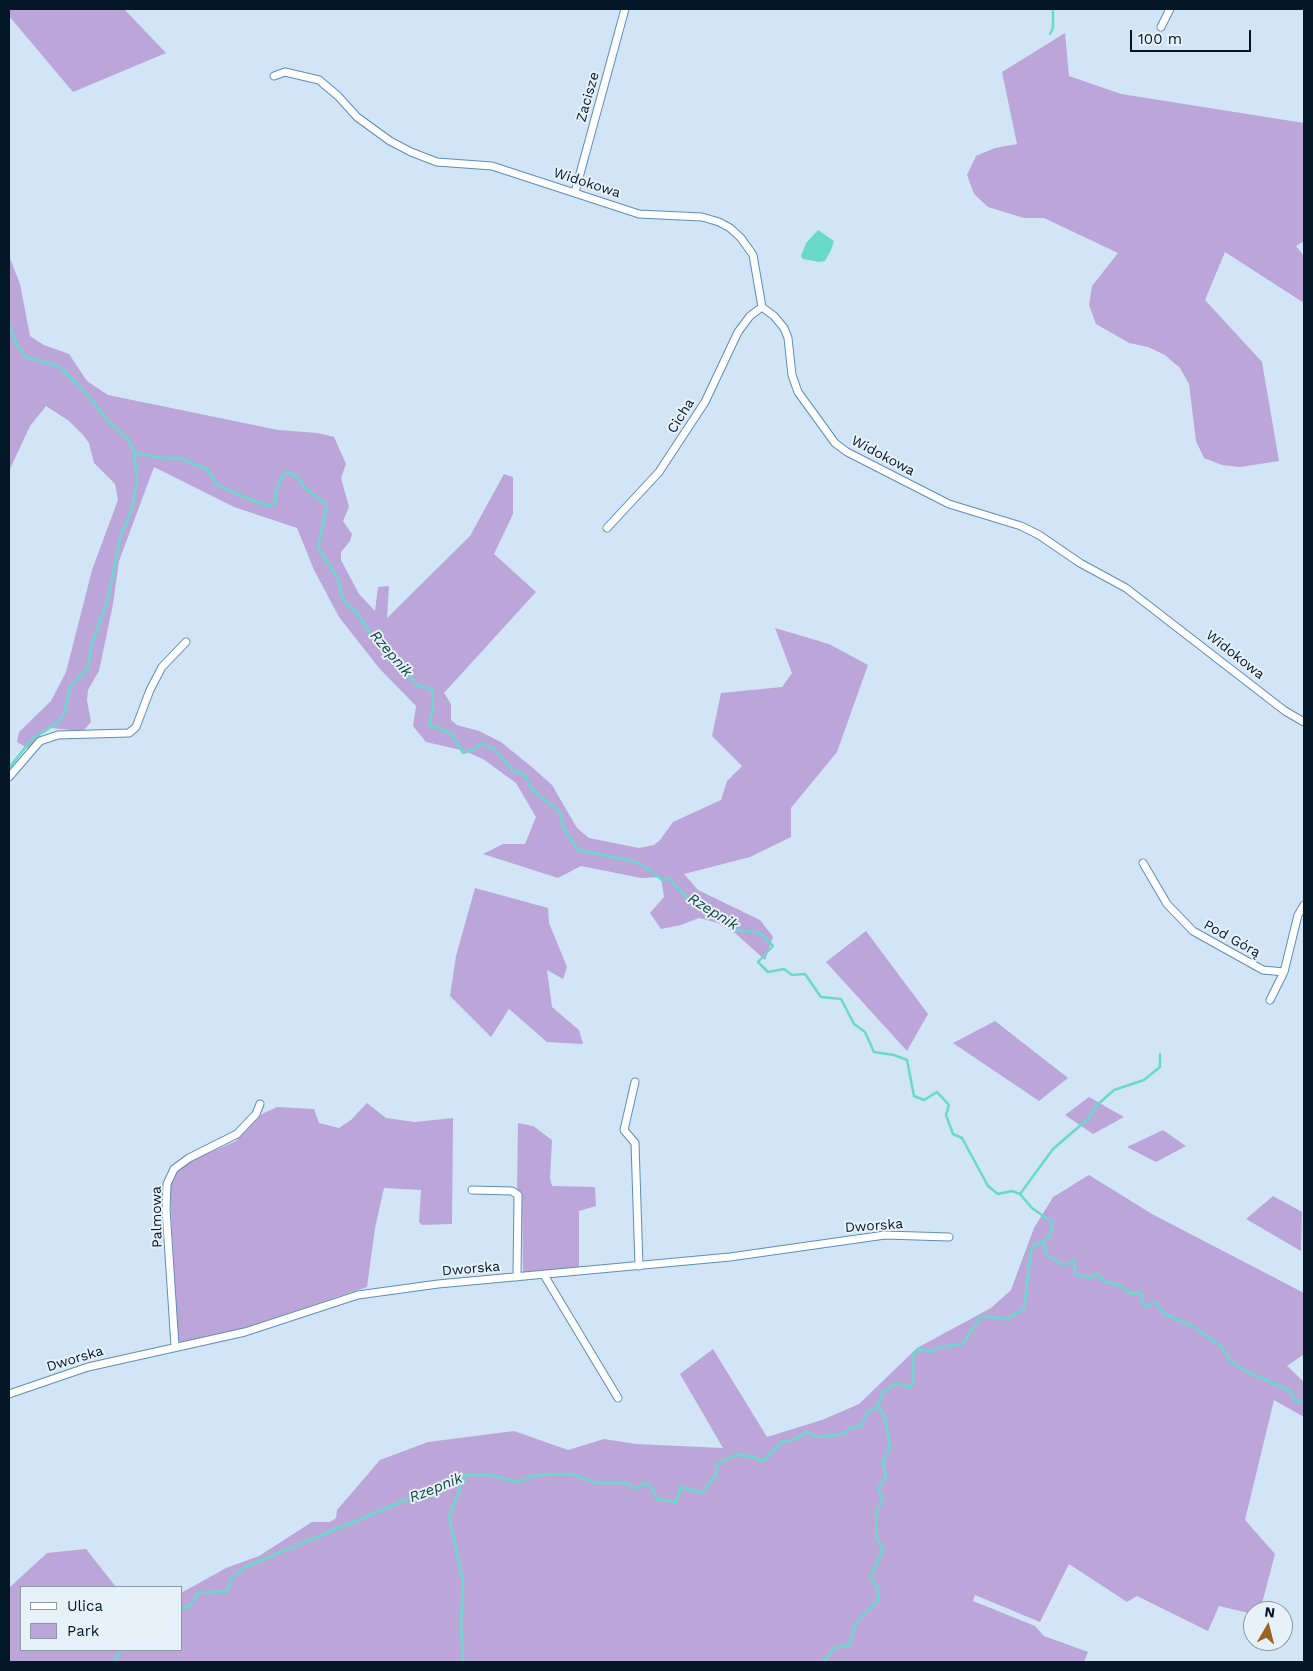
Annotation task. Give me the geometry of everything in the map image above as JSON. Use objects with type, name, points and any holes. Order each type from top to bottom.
[{"type":"street","name":"Zacisze","points":[[575,192],[625,9]]},
{"type":"street","points":[[1161,27],[1170,9]]},
{"type":"street","name":"Widokowa","points":[[274,76],[285,72],[319,80],[366,124],[411,152],[437,162],[492,166],[639,214],[702,217],[719,222],[730,228],[741,238],[753,255],[762,307],[774,316],[784,328],[788,338],[792,375],[798,392],[835,443],[847,452],[949,504],[1020,526],[1039,535],[1080,563],[1126,588],[1285,711],[1304,722]]},
{"type":"street","name":"Cicha","points":[[607,528],[658,472],[670,456],[705,402],[738,332],[750,316],[762,307]]},
{"type":"street","points":[[9,776],[40,742],[58,735],[129,733],[136,727],[150,690],[162,667],[186,642]]},
{"type":"street","name":"Pod Górą","points":[[1143,862],[1167,904],[1193,931],[1264,970],[1284,972]]},
{"type":"street","points":[[1270,1000],[1284,972],[1298,915],[1304,905]]},
{"type":"street","points":[[635,1082],[624,1130],[634,1143],[639,1266]]},
{"type":"street","name":"Palmowa","points":[[175,1346],[167,1184],[174,1169],[188,1158],[237,1134],[256,1114],[260,1104]]},
{"type":"street","points":[[472,1190],[512,1191],[518,1195],[517,1277]]},
{"type":"street","name":"Dworska","points":[[9,1394],[88,1367],[175,1346],[245,1332],[358,1295],[438,1284],[730,1256],[885,1235],[949,1237]]},
{"type":"street","points":[[544,1275],[618,1398]]},
{"type":"green space","points":[[9,9],[124,9],[166,53],[73,92],[9,16]]},
{"type":"green space","points":[[1065,33],[1069,76],[1121,94],[1304,123],[1304,241],[1296,246],[1304,256],[1304,303],[1225,252],[1205,300],[1262,362],[1279,461],[1240,467],[1222,465],[1204,458],[1196,441],[1189,384],[1180,368],[1165,355],[1148,347],[1129,343],[1096,324],[1089,305],[1092,286],[1118,253],[1044,218],[1024,218],[988,207],[974,194],[967,175],[976,156],[995,148],[1017,144],[1002,72]]},
{"type":"green space","points":[[9,256],[20,284],[30,336],[44,345],[69,354],[87,381],[108,395],[278,430],[318,433],[334,437],[346,464],[341,478],[349,507],[343,521],[352,534],[350,541],[341,552],[341,560],[359,594],[375,611],[378,587],[389,586],[387,618],[470,536],[504,474],[513,477],[513,514],[494,554],[536,592],[444,693],[451,704],[451,720],[457,725],[479,731],[501,742],[533,768],[552,785],[577,828],[589,838],[639,848],[654,845],[673,822],[721,800],[727,781],[742,766],[712,736],[721,693],[782,687],[792,673],[775,628],[829,644],[868,665],[837,752],[791,808],[791,837],[750,857],[684,874],[698,890],[760,920],[773,937],[765,960],[735,933],[718,923],[699,918],[681,925],[661,929],[650,913],[664,897],[661,877],[641,878],[581,866],[558,878],[483,854],[503,844],[525,844],[536,817],[516,783],[483,759],[465,751],[426,742],[413,726],[416,706],[379,668],[339,617],[314,570],[297,528],[234,507],[154,467],[119,561],[113,604],[99,671],[88,690],[87,700],[91,722],[83,731],[51,728],[42,733],[31,750],[17,742],[19,732],[51,701],[66,672],[92,570],[118,500],[115,484],[94,463],[89,443],[83,435],[69,421],[46,406],[30,426],[9,471]]},
{"type":"green space","points":[[475,888],[548,908],[549,923],[567,967],[563,979],[547,970],[552,1007],[579,1030],[583,1044],[547,1042],[509,1009],[491,1037],[450,996],[456,956]]},
{"type":"green space","points":[[866,931],[928,1014],[907,1051],[826,962]]},
{"type":"green space","points":[[995,1021],[1068,1078],[1039,1101],[953,1043]]},
{"type":"green space","points":[[1089,1097],[1124,1117],[1093,1134],[1065,1115]]},
{"type":"green space","points":[[367,1103],[386,1118],[415,1122],[453,1118],[452,1224],[422,1225],[419,1222],[421,1190],[384,1188],[375,1228],[367,1287],[229,1333],[180,1342],[177,1339],[170,1190],[172,1178],[181,1165],[236,1141],[262,1114],[277,1107],[314,1109],[319,1123],[339,1128],[351,1120]]},
{"type":"green space","points":[[518,1123],[533,1126],[552,1140],[550,1178],[552,1186],[595,1187],[596,1206],[579,1211],[579,1267],[523,1274],[522,1195],[517,1190]]},
{"type":"green space","points":[[1163,1130],[1186,1146],[1156,1162],[1127,1147]]},
{"type":"green space","points":[[1089,1175],[1152,1214],[1304,1293],[1304,1354],[1287,1366],[1304,1382],[1304,1417],[1274,1400],[1245,1520],[1275,1554],[1263,1601],[1243,1601],[1243,1612],[1219,1606],[1208,1631],[1137,1596],[1127,1602],[1069,1564],[1040,1622],[975,1595],[973,1601],[1035,1626],[1044,1636],[1088,1652],[1084,1662],[9,1662],[9,1588],[47,1553],[86,1549],[115,1586],[20,1586],[20,1651],[182,1651],[182,1592],[226,1568],[259,1556],[312,1522],[330,1522],[336,1518],[337,1510],[380,1460],[428,1442],[514,1431],[568,1450],[604,1439],[636,1444],[723,1448],[680,1374],[713,1349],[767,1437],[822,1420],[859,1404],[917,1348],[991,1308],[1011,1290],[1034,1228],[1053,1197]]},
{"type":"green space","points":[[1273,1196],[1302,1212],[1301,1251],[1246,1219]]},
{"type":"shaded area","points":[[818,230],[834,241],[831,250],[825,261],[819,262],[803,259],[801,256],[806,243]]},
{"type":"waterway","points":[[1050,34],[1053,28],[1053,9]]},
{"type":"waterway","name":"Rzepnik","points":[[9,325],[18,347],[26,357],[57,366],[64,371],[86,393],[110,423],[129,440],[134,453],[163,458],[180,458],[208,470],[217,485],[266,506],[275,504],[276,489],[285,472],[297,476],[305,488],[327,505],[318,547],[338,579],[343,600],[359,616],[372,636],[417,685],[432,689],[433,709],[429,725],[452,734],[463,753],[474,749],[482,743],[495,750],[512,770],[525,775],[532,790],[560,812],[563,827],[578,850],[634,861],[662,880],[668,878],[687,897],[738,930],[760,933],[773,946],[758,962],[768,972],[784,969],[792,975],[805,974],[821,997],[841,999],[854,1024],[865,1032],[874,1052],[894,1055],[907,1060],[914,1096],[924,1100],[937,1092],[949,1105],[946,1115],[953,1134],[962,1138],[988,1186],[998,1194],[1012,1191],[1020,1194],[1032,1208],[1053,1223],[1050,1235],[1043,1242],[1034,1245],[1031,1250],[1024,1309],[1007,1319],[981,1316],[963,1344],[939,1347],[931,1352],[919,1349],[913,1355],[913,1383],[908,1388],[898,1383],[883,1391],[878,1406],[867,1413],[861,1426],[848,1429],[844,1434],[818,1437],[806,1432],[796,1439],[782,1442],[763,1461],[750,1456],[735,1455],[717,1464],[716,1475],[702,1493],[681,1487],[676,1502],[657,1499],[650,1485],[645,1483],[635,1489],[626,1483],[596,1483],[571,1474],[538,1475],[517,1482],[490,1475],[466,1475],[245,1567],[231,1579],[228,1591],[198,1593],[189,1607],[182,1608]]},
{"type":"waterway","points":[[9,768],[31,740],[57,723],[64,715],[70,687],[88,668],[91,647],[108,598],[121,535],[132,508],[137,481],[134,453]]},
{"type":"waterway","points":[[1020,1194],[1053,1149],[1089,1118],[1096,1106],[1114,1090],[1144,1080],[1160,1067],[1160,1054]]},
{"type":"waterway","points":[[1043,1243],[1047,1255],[1061,1264],[1066,1265],[1074,1261],[1075,1273],[1078,1275],[1091,1278],[1097,1274],[1105,1282],[1121,1286],[1131,1294],[1139,1292],[1142,1295],[1142,1304],[1147,1307],[1153,1302],[1156,1303],[1163,1313],[1194,1327],[1222,1347],[1230,1361],[1248,1372],[1290,1391],[1296,1402],[1304,1401]]},
{"type":"waterway","points":[[823,1662],[834,1648],[849,1645],[856,1623],[878,1600],[878,1588],[870,1578],[883,1550],[876,1536],[877,1510],[883,1501],[878,1488],[886,1478],[883,1461],[890,1448],[885,1418],[878,1406]]},
{"type":"waterway","points":[[463,1662],[461,1623],[463,1581],[449,1517],[465,1476]]},
{"type":"waterway","name":"Rzepnik","points":[[113,1662],[121,1651]]}]
